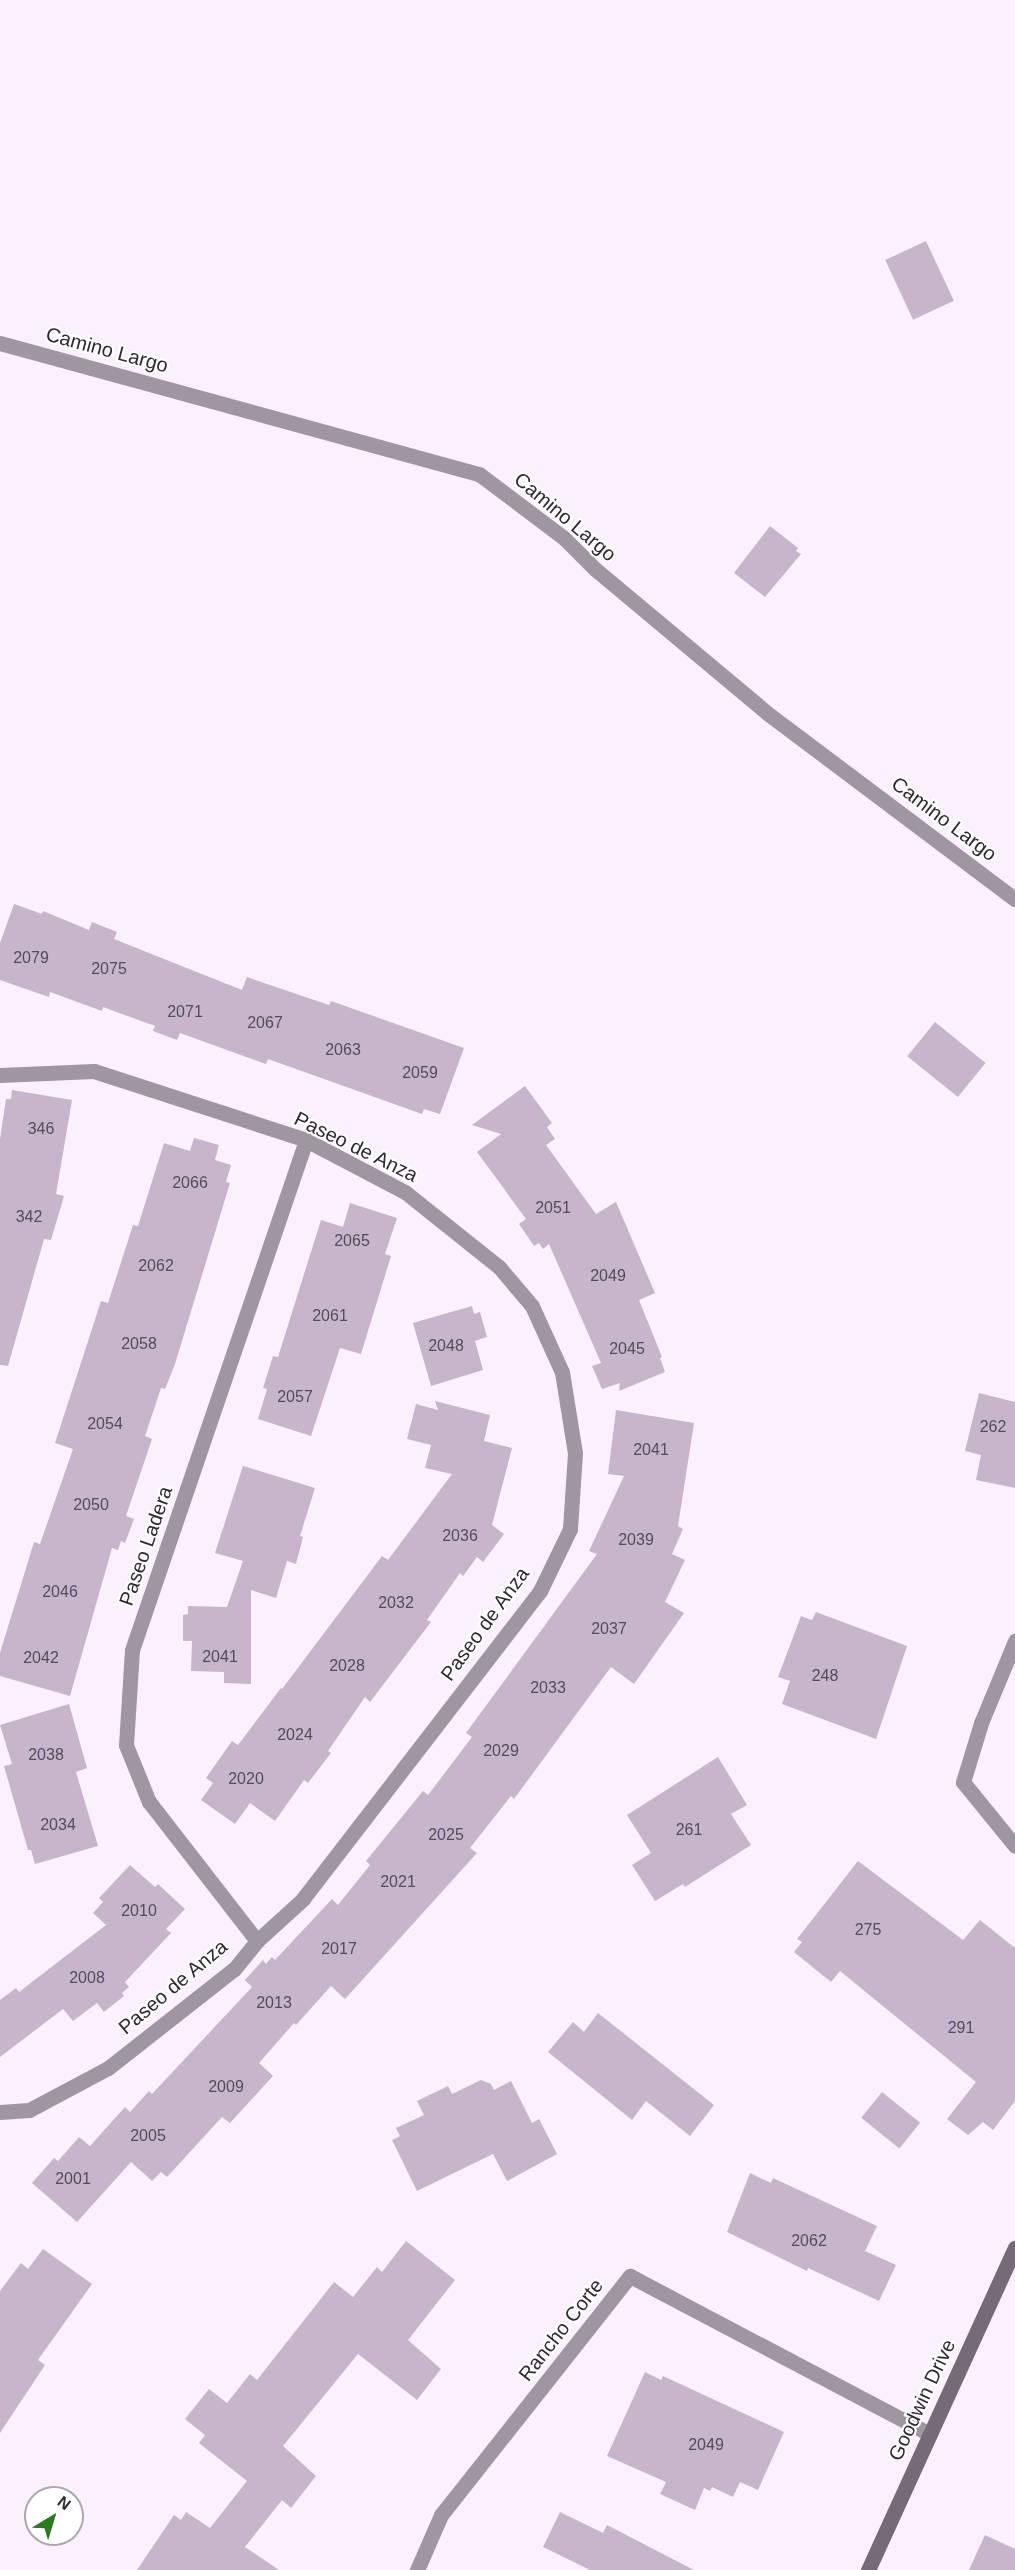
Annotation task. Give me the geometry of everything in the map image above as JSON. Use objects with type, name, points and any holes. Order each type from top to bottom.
[{"type":"street","name":"Camino Largo","points":[[0,343],[479,474],[564,538],[595,570],[767,713],[1015,900]]},
{"type":"street","name":"Paseo de Anza","points":[[0,1075],[94,1071],[306,1140],[405,1191],[500,1267],[532,1306],[562,1372],[575,1453],[570,1529],[540,1591],[303,1899],[257,1941],[234,1969],[108,2068],[29,2110],[0,2112]]},
{"type":"street","name":"Paseo Ladera","points":[[257,1941],[149,1802],[126,1745],[132,1650],[306,1140]]},
{"type":"street","points":[[1015,1641],[981,1723],[963,1782],[1015,1846]]},
{"type":"street","name":"Goodwin Drive","points":[[868,2570],[1015,2248]]},
{"type":"street","name":"Rancho Corte","points":[[417,2570],[441,2515],[630,2276],[930,2434]]},
{"type":"building","points":[[926,241],[954,301],[913,320],[885,260]]},
{"type":"building","points":[[770,526],[798,548],[796,551],[801,554],[765,597],[734,573]]},
{"type":"building","points":[[14,904],[42,914],[43,911],[89,930],[92,922],[117,932],[114,939],[242,990],[247,977],[329,1005],[331,1001],[464,1048],[440,1114],[424,1109],[422,1114],[268,1059],[266,1064],[180,1033],[177,1040],[153,1031],[155,1026],[103,1007],[102,1011],[50,992],[49,997],[0,980],[0,943]]},
{"type":"building","points":[[935,1022],[986,1063],[958,1097],[907,1056]]},
{"type":"building","points":[[525,1086],[552,1123],[547,1127],[555,1139],[546,1145],[596,1214],[616,1202],[655,1293],[639,1300],[662,1357],[660,1358],[665,1372],[619,1391],[620,1383],[602,1389],[592,1366],[601,1363],[549,1244],[543,1249],[539,1243],[534,1246],[519,1224],[526,1219],[477,1152],[501,1134],[472,1125]]},
{"type":"building","points":[[12,1090],[72,1100],[56,1194],[64,1196],[51,1240],[44,1239],[8,1366],[0,1365],[0,1139],[6,1099],[11,1099]]},
{"type":"building","points":[[194,1138],[219,1145],[215,1160],[231,1165],[226,1182],[230,1183],[175,1364],[165,1389],[161,1388],[145,1436],[152,1439],[126,1516],[134,1519],[125,1543],[121,1541],[118,1550],[112,1548],[70,1696],[0,1676],[0,1653],[34,1542],[40,1544],[73,1449],[55,1443],[101,1301],[108,1303],[133,1225],[138,1226],[164,1143],[190,1151]]},
{"type":"building","points":[[350,1203],[397,1218],[385,1254],[391,1256],[361,1354],[340,1348],[311,1436],[258,1419],[267,1389],[263,1388],[273,1356],[278,1357],[321,1220],[343,1227]]},
{"type":"building","points":[[472,1306],[474,1314],[480,1312],[487,1337],[475,1341],[483,1370],[431,1386],[413,1323]]},
{"type":"building","points":[[979,1393],[1015,1402],[1015,1488],[976,1480],[981,1455],[965,1451]]},
{"type":"building","points":[[435,1401],[490,1415],[484,1441],[512,1448],[492,1525],[504,1534],[483,1562],[477,1557],[463,1576],[460,1573],[427,1620],[431,1622],[370,1702],[365,1697],[328,1751],[331,1753],[308,1783],[304,1780],[275,1821],[250,1803],[235,1824],[201,1800],[213,1783],[206,1778],[232,1741],[238,1745],[382,1556],[388,1560],[452,1474],[425,1468],[431,1445],[407,1439],[416,1404],[438,1410]]},
{"type":"building","points":[[616,1410],[694,1423],[678,1526],[683,1529],[672,1554],[685,1560],[665,1602],[684,1613],[634,1684],[611,1667],[514,1799],[511,1796],[470,1848],[477,1853],[345,1999],[331,1986],[296,2025],[294,2023],[259,2063],[273,2076],[230,2123],[222,2117],[167,2177],[161,2172],[152,2181],[131,2162],[77,2222],[32,2183],[54,2158],[58,2161],[79,2137],[90,2146],[125,2107],[130,2112],[149,2091],[152,2094],[252,1987],[245,1980],[263,1960],[266,1964],[272,1957],[275,1960],[332,1899],[338,1905],[370,1865],[366,1861],[423,1791],[428,1795],[472,1737],[466,1733],[597,1554],[589,1551],[624,1476],[608,1474]]},
{"type":"building","points":[[243,1466],[315,1488],[300,1536],[303,1537],[296,1564],[287,1561],[276,1598],[251,1590],[251,1684],[224,1683],[224,1672],[191,1671],[192,1641],[183,1641],[183,1615],[188,1614],[188,1606],[227,1607],[243,1561],[215,1553]]},
{"type":"building","points":[[816,1612],[907,1646],[876,1739],[782,1704],[790,1681],[778,1677],[801,1616],[812,1620]]},
{"type":"building","points":[[69,1704],[87,1768],[76,1772],[98,1846],[35,1864],[31,1850],[28,1850],[4,1766],[12,1764],[0,1725]]},
{"type":"building","points":[[718,1757],[747,1805],[731,1814],[751,1845],[685,1887],[683,1884],[655,1901],[632,1865],[651,1853],[627,1815]]},
{"type":"building","points":[[858,1861],[963,1940],[980,1920],[1015,1948],[1015,2101],[993,2130],[983,2122],[968,2135],[947,2119],[976,2082],[840,1971],[831,1982],[794,1952],[802,1942],[797,1939]]},
{"type":"building","points":[[130,1865],[155,1887],[158,1884],[185,1909],[166,1929],[171,1933],[125,1982],[129,1987],[122,1993],[124,1996],[104,2012],[97,2003],[73,2021],[63,2009],[0,2057],[0,2000],[16,1988],[19,1992],[106,1925],[93,1913],[103,1902],[99,1898]]},
{"type":"building","points":[[598,2013],[714,2105],[690,2136],[646,2101],[632,2120],[548,2052],[573,2022],[584,2032]]},
{"type":"building","points":[[481,2080],[491,2084],[494,2090],[511,2081],[532,2123],[539,2119],[557,2154],[507,2181],[493,2154],[417,2191],[392,2140],[400,2136],[396,2128],[424,2115],[417,2101],[448,2086],[452,2094]]},
{"type":"building","points":[[882,2092],[920,2123],[899,2148],[861,2118]]},
{"type":"building","points":[[750,2173],[771,2183],[773,2178],[877,2226],[865,2251],[896,2265],[879,2301],[808,2268],[807,2271],[727,2232]]},
{"type":"building","points":[[406,2241],[455,2280],[408,2340],[441,2369],[417,2400],[358,2354],[283,2446],[316,2476],[291,2508],[282,2500],[245,2547],[279,2570],[137,2570],[174,2515],[181,2520],[186,2512],[210,2528],[247,2481],[199,2443],[205,2435],[185,2419],[209,2389],[227,2403],[250,2374],[257,2380],[334,2282],[353,2297],[377,2267],[382,2272]]},
{"type":"building","points":[[43,2249],[92,2284],[38,2360],[45,2365],[0,2433],[0,2291],[21,2263],[28,2269]]},
{"type":"building","points":[[645,2372],[661,2380],[663,2376],[784,2432],[758,2490],[740,2482],[733,2497],[712,2487],[710,2491],[704,2488],[695,2510],[660,2494],[666,2482],[607,2456]]},
{"type":"building","points":[[560,2512],[603,2533],[607,2525],[694,2570],[590,2570],[543,2547]]},
{"type":"building","points":[[985,2535],[1015,2549],[1015,2570],[969,2570]]}]
